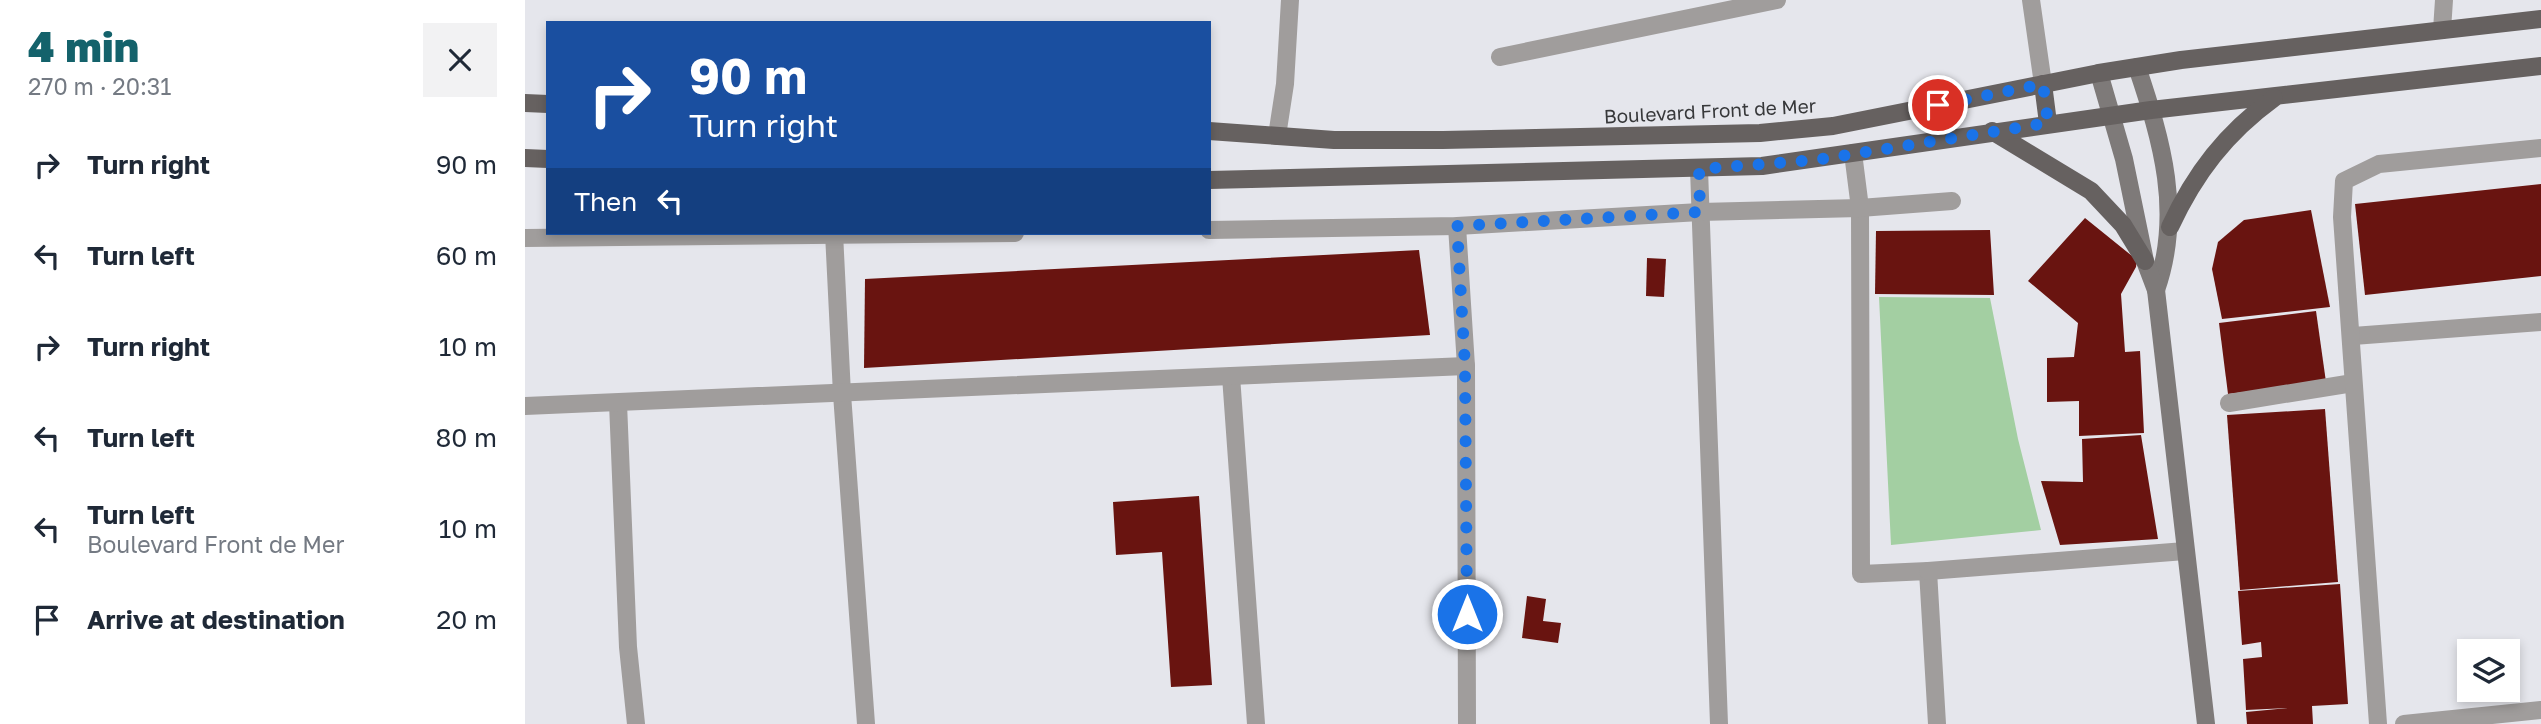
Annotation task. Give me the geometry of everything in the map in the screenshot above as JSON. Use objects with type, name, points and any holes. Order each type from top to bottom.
[{"type":"main road","name":"Boulevard Front de Mer","points":[[1211,131],[1443,141],[1760,133],[1833,126],[2137,67],[2541,19]]},
{"type":"main road","points":[[1211,180],[1762,166],[2048,123],[2541,66]]},
{"type":"main road","points":[[2137,67],[2151,110],[2164,170],[2170,227],[2169,247],[2156,290]]},
{"type":"main road","points":[[2099,73],[2113,116],[2145,261],[2156,290],[2206,724]]},
{"type":"main road","points":[[2043,84],[2048,123]]},
{"type":"main road","points":[[2170,227],[2190,187],[2223,141],[2275,97]]},
{"type":"main road","points":[[525,103],[546,104]]},
{"type":"main road","points":[[1992,131],[2091,191],[2123,226],[2145,261]]},
{"type":"main road","points":[[525,158],[546,159]]},
{"type":"street","points":[[1277,136],[1285,84],[1290,0]]},
{"type":"street","points":[[1500,57],[1777,0]]},
{"type":"street","points":[[2031,0],[2043,84]]},
{"type":"street","points":[[2442,30],[2444,0]]},
{"type":"street","points":[[2378,724],[2353,336],[2341,217],[2344,181],[2379,164],[2541,148]]},
{"type":"street","points":[[1853,153],[1860,208],[1861,574],[2185,551]]},
{"type":"street","points":[[1699,169],[1719,724]]},
{"type":"street","points":[[1211,230],[1457,226],[1700,212],[1860,208],[1952,201]]},
{"type":"street","points":[[1457,226],[1465,366],[1467,724]]},
{"type":"street","points":[[525,238],[757,235]]},
{"type":"street","points":[[834,235],[842,394],[866,724]]},
{"type":"street","points":[[2353,336],[2541,322]]},
{"type":"street","points":[[525,406],[1465,366]]},
{"type":"street","points":[[1231,376],[1256,724]]},
{"type":"street","points":[[2229,403],[2354,383]]},
{"type":"street","points":[[618,403],[628,647],[636,724]]},
{"type":"street","points":[[1928,571],[1937,724]]},
{"type":"street","points":[[2404,724],[2541,710]]},
{"type":"green space","points":[[1879,297],[1990,298],[2018,439],[2041,530],[1891,545]]},
{"type":"building","points":[[2541,184],[2541,276],[2365,295],[2355,204]]},
{"type":"building","points":[[2311,210],[2330,307],[2222,319],[2212,269],[2218,242],[2244,220]]},
{"type":"building","points":[[2085,218],[2137,260],[2121,294],[2125,352],[2140,351],[2144,433],[2079,436],[2079,401],[2047,402],[2047,358],[2074,357],[2078,323],[2028,281]]},
{"type":"building","points":[[1990,230],[1994,295],[1875,294],[1876,231]]},
{"type":"building","points":[[1419,250],[1430,335],[864,368],[865,279]]},
{"type":"building","points":[[1647,258],[1666,259],[1664,297],[1646,296]]},
{"type":"building","points":[[2316,311],[2326,382],[2228,394],[2219,323]]},
{"type":"building","points":[[2325,409],[2338,582],[2240,590],[2227,415]]},
{"type":"building","points":[[2141,435],[2158,539],[2060,545],[2041,481],[2083,482],[2082,439]]},
{"type":"building","points":[[1199,496],[1212,685],[1171,687],[1162,552],[1116,555],[1113,502]]},
{"type":"building","points":[[2340,584],[2348,704],[2312,706],[2313,724],[2247,724],[2246,712],[2289,708],[2246,710],[2243,659],[2262,657],[2261,642],[2242,645],[2238,591]]},
{"type":"building","points":[[1527,596],[1546,599],[1543,621],[1561,623],[1558,643],[1522,638]]},
{"type":"route","points":[[1467,614],[1465,366],[1457,226],[1700,212],[1699,169],[1816,160],[2048,123],[2043,84],[1938,105]]}]
